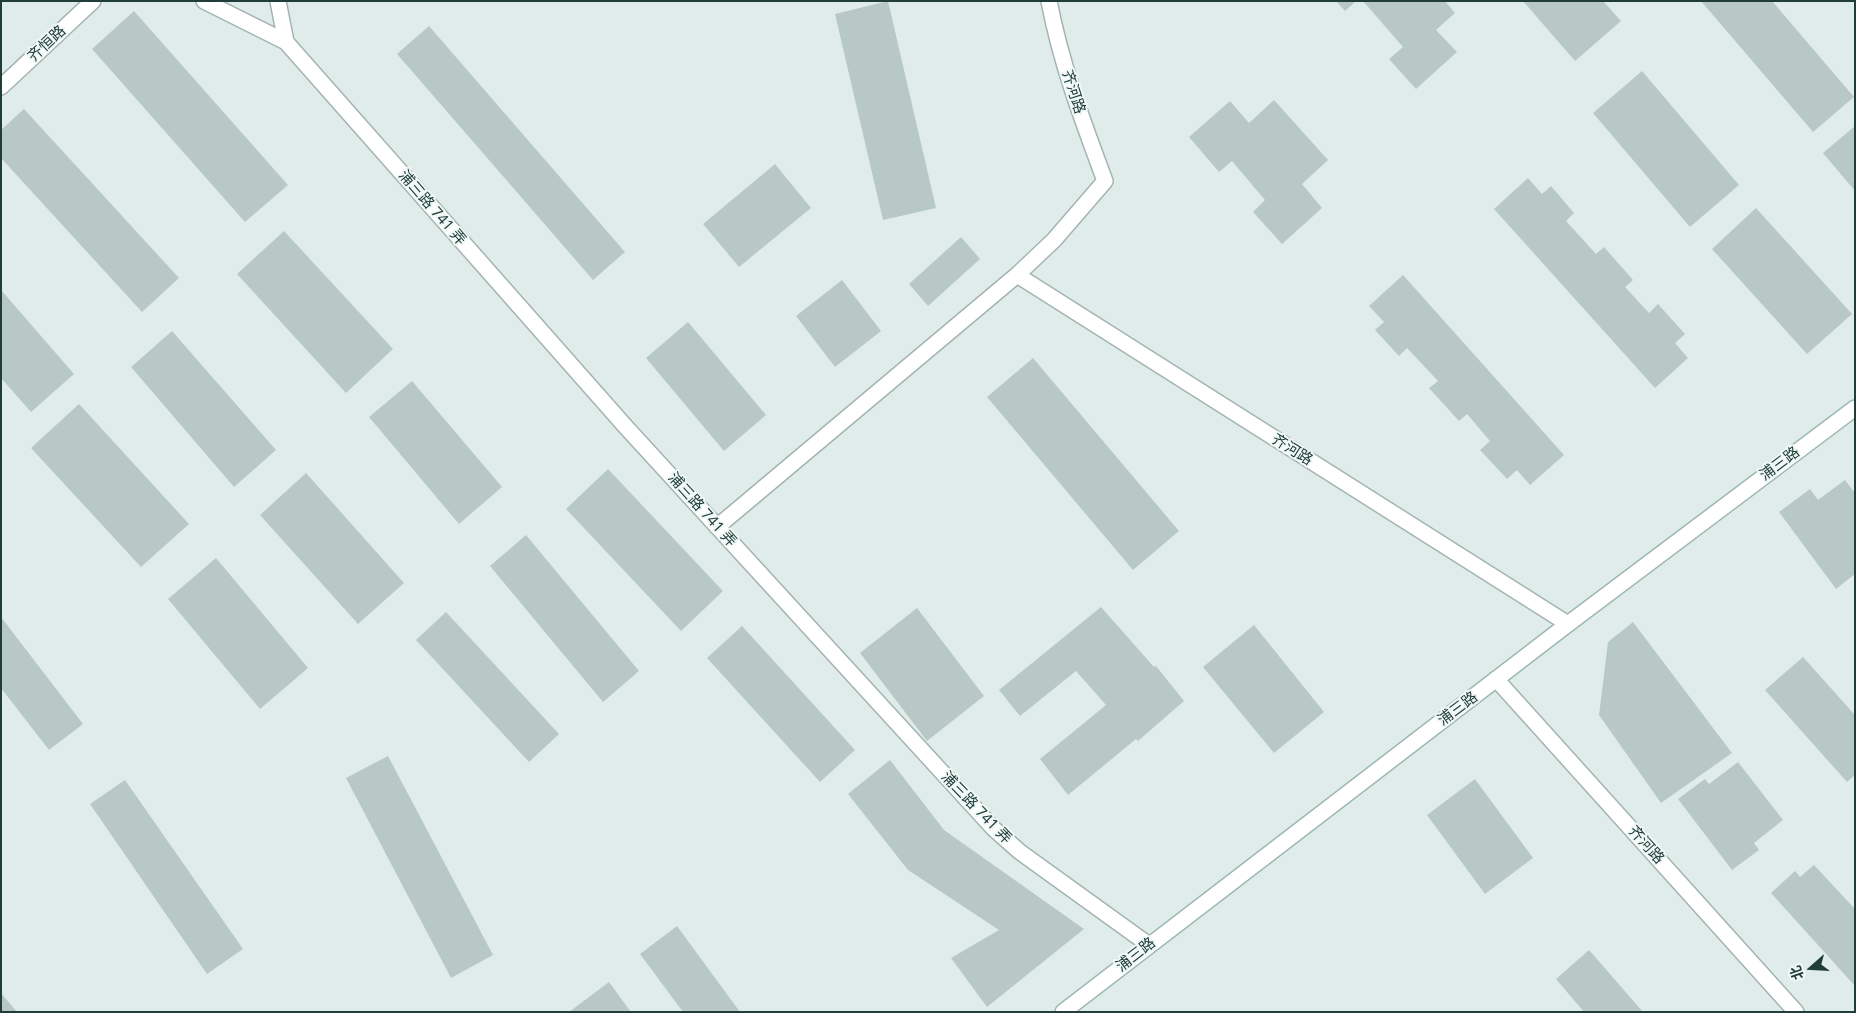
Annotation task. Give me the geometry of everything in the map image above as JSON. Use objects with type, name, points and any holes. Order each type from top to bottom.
[{"type":"street","name":"齐恒路","points":[[1,87],[93,1]]},
{"type":"street","points":[[204,1],[286,42]]},
{"type":"street","points":[[278,1],[286,42]]},
{"type":"street","name":"齐河路","points":[[1049,1],[1054,28],[1075,102],[1106,181],[1054,240],[1017,275],[1568,624]]},
{"type":"street","name":"浦三路 741 弄","points":[[286,42],[618,418],[1007,842],[1149,945]]},
{"type":"street","points":[[717,527],[1017,275]]},
{"type":"street","name":"浦三路","points":[[1063,1012],[1568,624],[1855,408]]},
{"type":"street","name":"齐河路","points":[[1496,679],[1796,1012]]},
{"type":"building","points":[[888,1],[936,208],[883,220],[835,14]]},
{"type":"building","points":[[1336,1],[1356,1],[1345,11]]},
{"type":"building","points":[[1363,1],[1445,1],[1455,13],[1436,30],[1457,52],[1416,89],[1389,59],[1403,47]]},
{"type":"building","points":[[1523,1],[1603,1],[1621,21],[1575,61]]},
{"type":"building","points":[[1701,1],[1772,1],[1854,97],[1813,132]]},
{"type":"building","points":[[134,11],[288,185],[245,222],[92,49]]},
{"type":"building","points":[[429,26],[625,252],[593,280],[397,54]]},
{"type":"building","points":[[1642,71],[1739,185],[1690,227],[1593,113]]},
{"type":"building","points":[[1274,100],[1328,160],[1302,184],[1322,208],[1282,244],[1253,212],[1265,200],[1232,161],[1219,172],[1189,137],[1230,101],[1249,123]]},
{"type":"building","points":[[24,109],[179,278],[142,312],[1,158],[1,130]]},
{"type":"building","points":[[1855,126],[1855,191],[1823,153]]},
{"type":"building","points":[[775,164],[811,208],[739,267],[703,224]]},
{"type":"building","points":[[1528,178],[1542,194],[1551,186],[1574,213],[1566,221],[1596,254],[1604,247],[1633,280],[1625,287],[1649,313],[1658,304],[1685,334],[1675,343],[1688,358],[1655,388],[1494,209]]},
{"type":"building","points":[[1756,208],[1852,314],[1807,354],[1712,249]]},
{"type":"building","points":[[284,231],[393,349],[346,393],[237,274]]},
{"type":"building","points":[[961,237],[980,259],[928,306],[909,284]]},
{"type":"building","points":[[1403,275],[1564,455],[1530,485],[1517,470],[1507,479],[1480,450],[1490,441],[1467,414],[1459,421],[1429,388],[1438,381],[1407,348],[1399,356],[1375,330],[1384,322],[1369,306]]},
{"type":"building","points":[[842,280],[881,331],[835,367],[796,316]]},
{"type":"building","points":[[1,290],[74,374],[31,412],[1,378]]},
{"type":"building","points":[[688,322],[766,415],[724,451],[646,358]]},
{"type":"building","points":[[172,331],[276,450],[234,487],[131,367]]},
{"type":"building","points":[[1033,358],[1179,531],[1133,570],[987,397]]},
{"type":"building","points":[[412,381],[502,487],[459,524],[369,417]]},
{"type":"building","points":[[79,404],[189,524],[141,567],[31,448]]},
{"type":"building","points":[[608,469],[723,591],[681,631],[566,509]]},
{"type":"building","points":[[306,473],[404,583],[358,624],[260,515]]},
{"type":"building","points":[[1845,480],[1855,493],[1855,574],[1836,589],[1779,512],[1810,489],[1818,500]]},
{"type":"building","points":[[526,535],[639,671],[603,702],[490,566]]},
{"type":"building","points":[[216,558],[308,668],[260,709],[168,599]]},
{"type":"building","points":[[1101,607],[1154,667],[1156,666],[1184,701],[1138,741],[1136,739],[1068,795],[1040,759],[1106,705],[1076,671],[1020,716],[999,690]]},
{"type":"building","points":[[917,608],[984,696],[927,741],[860,653]]},
{"type":"building","points":[[446,612],[559,734],[529,762],[416,640]]},
{"type":"building","points":[[1,617],[83,724],[49,750],[1,688]]},
{"type":"building","points":[[1633,622],[1732,753],[1661,803],[1599,715],[1608,642]]},
{"type":"building","points":[[1254,625],[1324,712],[1274,753],[1203,667]]},
{"type":"building","points":[[742,626],[855,750],[820,782],[707,658]]},
{"type":"building","points":[[1803,657],[1855,715],[1855,775],[1847,782],[1765,690]]},
{"type":"building","points":[[388,756],[493,955],[451,978],[346,778]]},
{"type":"building","points":[[890,760],[944,830],[1084,929],[987,1007],[951,958],[999,930],[908,870],[848,794]]},
{"type":"building","points":[[1738,762],[1783,820],[1754,843],[1759,850],[1732,870],[1678,799],[1705,779],[1709,784]]},
{"type":"building","points":[[1475,779],[1533,858],[1485,894],[1427,815]]},
{"type":"building","points":[[125,780],[243,949],[207,974],[90,804]]},
{"type":"building","points":[[1814,865],[1855,909],[1855,986],[1771,893],[1795,871],[1800,877]]},
{"type":"building","points":[[677,926],[740,1012],[683,1012],[640,954]]},
{"type":"building","points":[[1589,950],[1643,1012],[1584,1012],[1556,979]]},
{"type":"building","points":[[609,982],[631,1012],[569,1012]]},
{"type":"building","points":[[1,993],[17,1012],[1,1012]]}]
